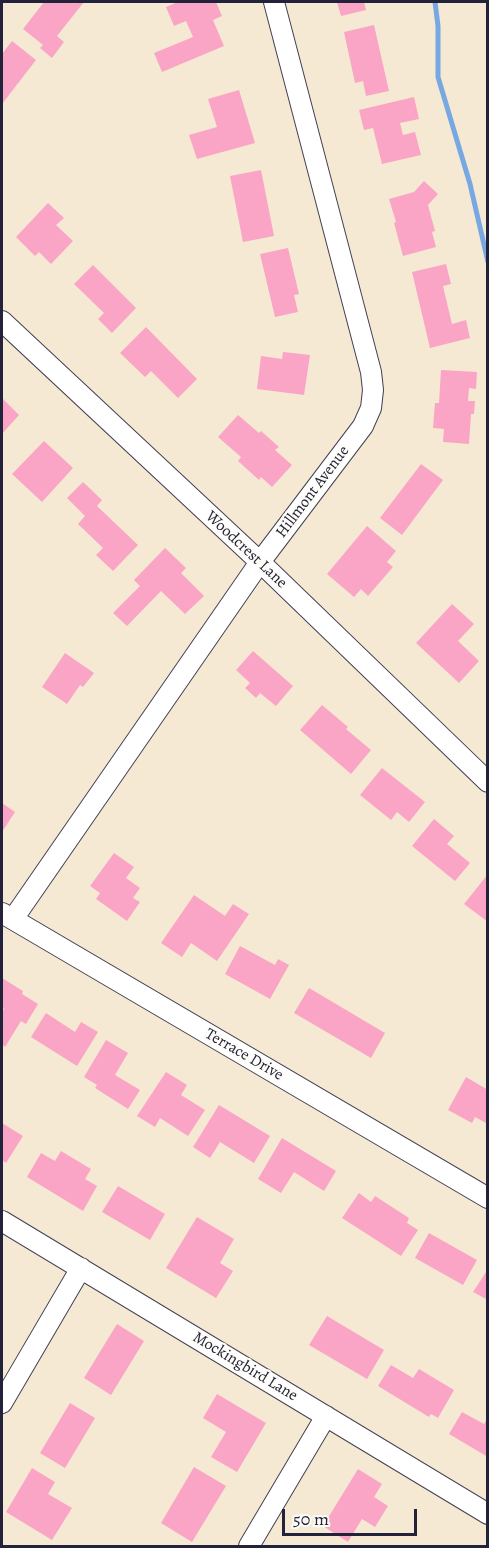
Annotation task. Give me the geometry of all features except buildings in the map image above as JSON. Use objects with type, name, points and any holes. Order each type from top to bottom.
[{"type":"street","name":"Hillmont Avenue","points":[[7,916],[260,562],[365,423],[371,408],[373,381],[368,360],[274,2]]},
{"type":"street","name":"Woodcrest Lane","points":[[2,321],[260,562],[488,782]]},
{"type":"street","name":"Terrace Drive","points":[[7,916],[488,1198]]},
{"type":"street","name":"Mockingbird Lane","points":[[2,1221],[488,1514]]},
{"type":"street","points":[[2,1403],[81,1268]]},
{"type":"street","points":[[249,1546],[326,1416]]},
{"type":"waterway","points":[[435,2],[438,26],[438,77],[470,184],[488,262]]}]
